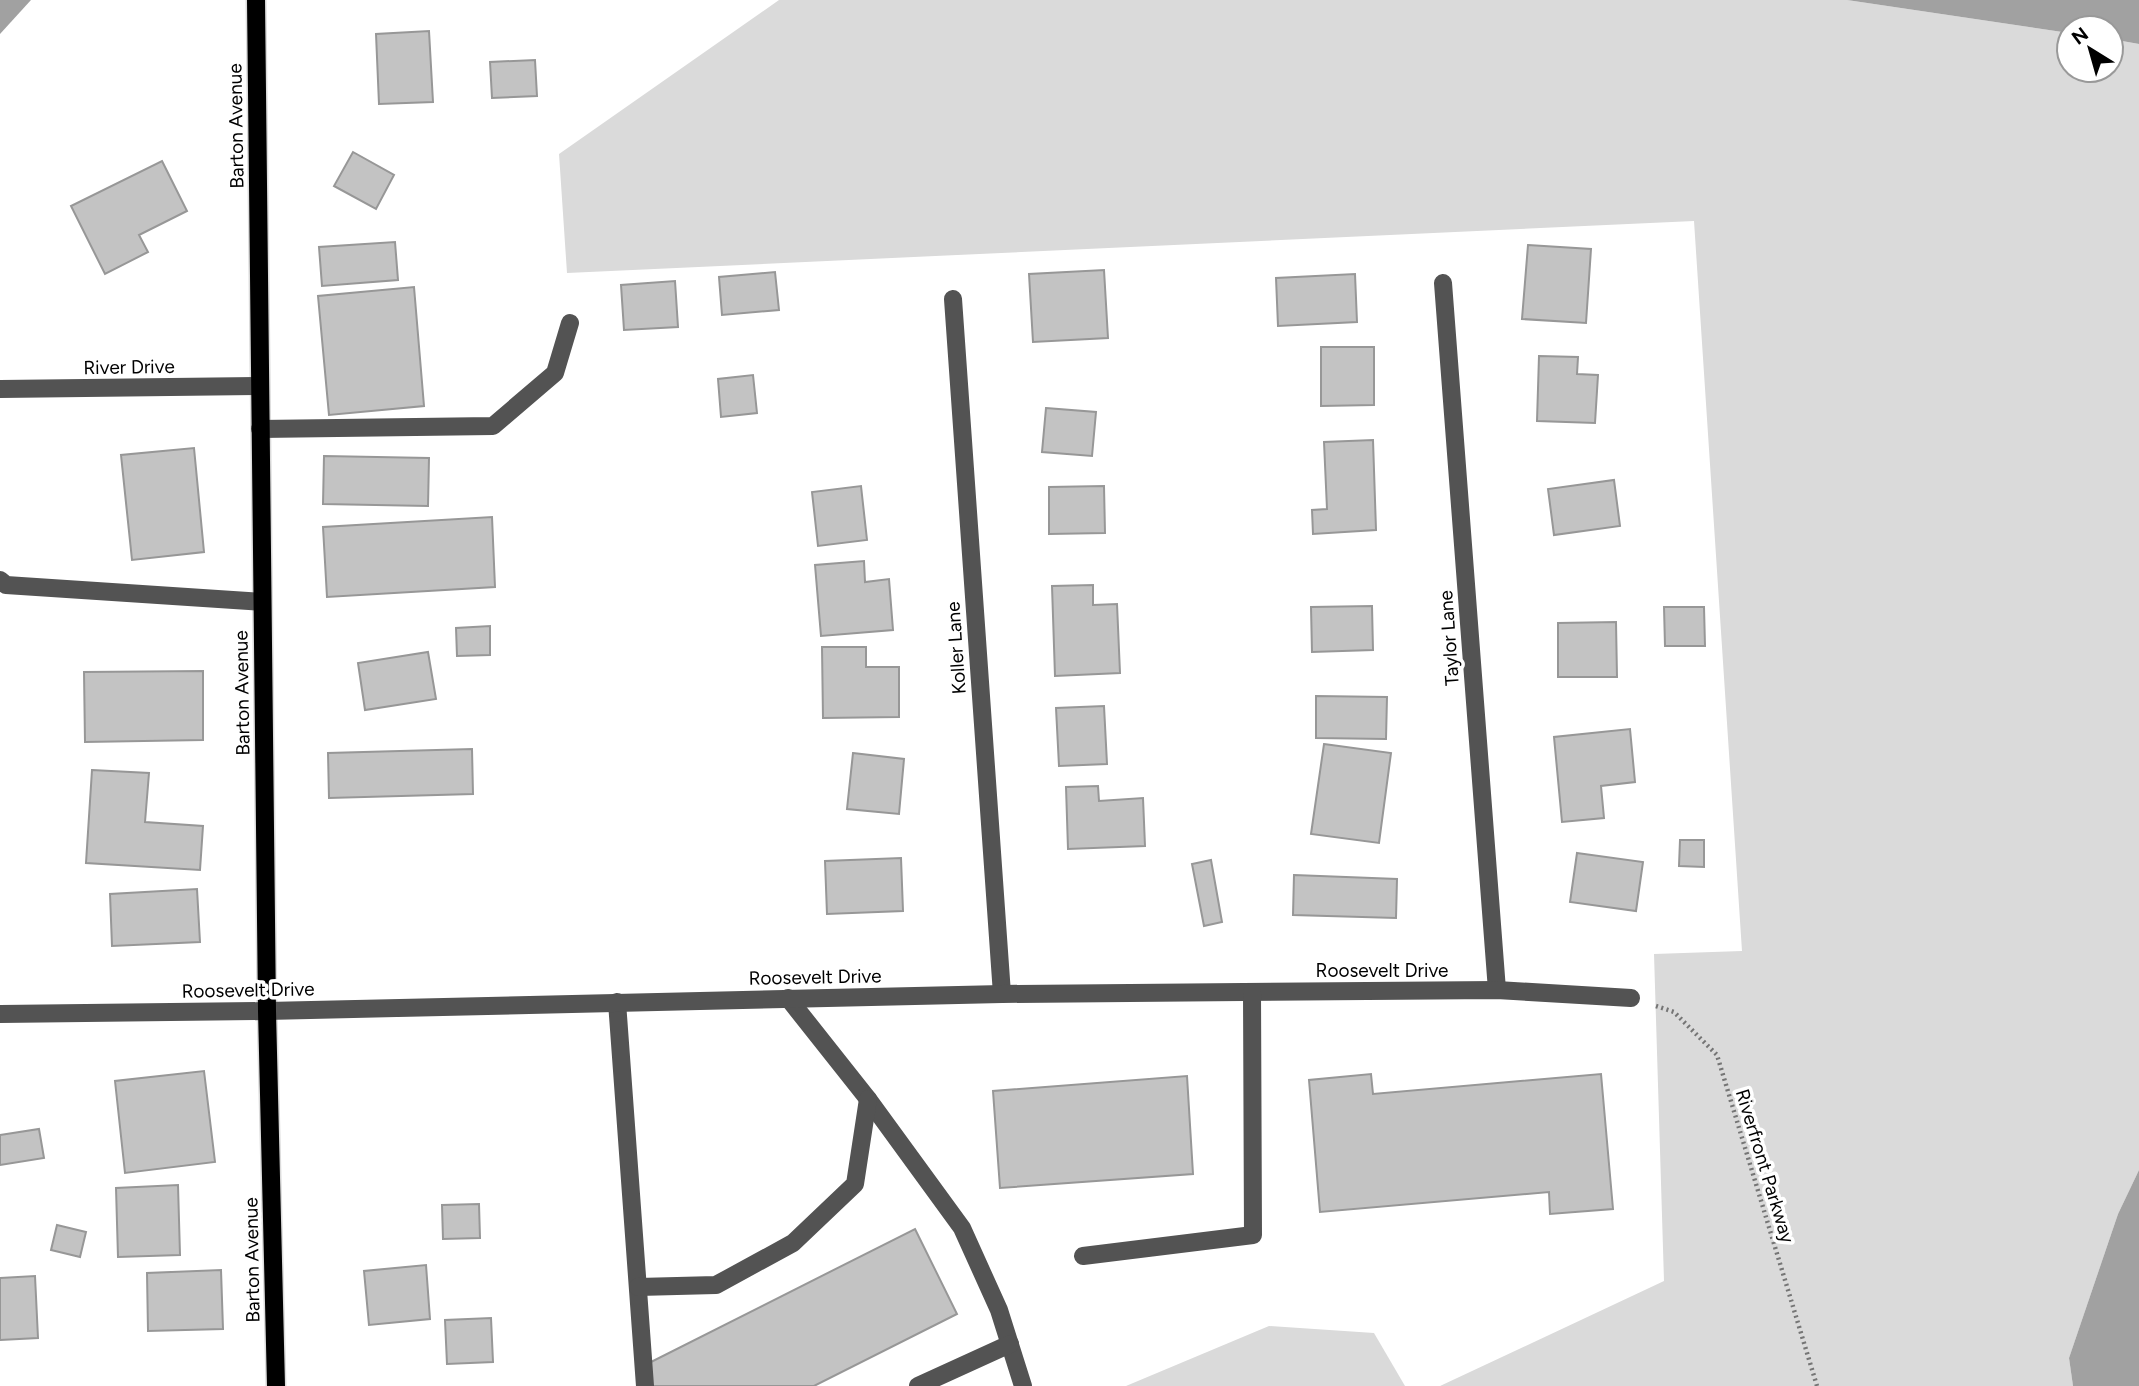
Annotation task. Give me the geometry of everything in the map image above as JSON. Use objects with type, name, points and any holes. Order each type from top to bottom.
[{"type":"main road","name":"Barton Avenue","points":[[256,0],[267,1011],[276,1386]]},
{"type":"street","name":"Taylor Lane","points":[[1443,283],[1497,990]]},
{"type":"street","name":"Koller Lane","points":[[953,299],[1002,994]]},
{"type":"street","points":[[260,429],[493,426],[555,373],[570,323]]},
{"type":"street","name":"River Drive","points":[[0,389],[259,386]]},
{"type":"street","points":[[0,580],[6,585],[262,602]]},
{"type":"street","name":"Roosevelt Drive","points":[[0,1014],[267,1011],[1002,994],[1497,990],[1631,998]]},
{"type":"street","points":[[1083,1256],[1253,1235],[1252,992]]},
{"type":"street","points":[[788,999],[867,1099],[962,1228],[999,1310],[1023,1386]]},
{"type":"street","points":[[617,1003],[645,1386]]},
{"type":"street","points":[[638,1287],[716,1285],[793,1243],[855,1184],[867,1099]]},
{"type":"street","points":[[918,1386],[1010,1344]]},
{"type":"path","name":"Riverfront Parkway","points":[[1631,998],[1674,1012],[1717,1055],[1818,1386]]},
{"type":"shaded area","points":[[0,0],[31,0],[0,34]]},
{"type":"shaded area","points":[[779,0],[1847,0],[2055,31],[2055,84],[2125,84],[2125,42],[2139,44],[2139,1170],[2118,1214],[2069,1358],[2073,1386],[1440,1386],[1664,1281],[1654,954],[1742,951],[1694,221],[567,273],[559,154]]},
{"type":"shaded area","points":[[1847,0],[2139,0],[2139,44],[2125,42],[2125,14],[2055,14],[2055,31]]},
{"type":"shaded area","points":[[2139,1170],[2139,1386],[2073,1386],[2069,1358],[2118,1214]]},
{"type":"shaded area","points":[[1269,1326],[1374,1333],[1405,1386],[1126,1386]]},
{"type":"building","points":[[429,31],[433,102],[379,104],[376,34]]},
{"type":"building","points":[[535,60],[537,96],[492,98],[490,62]]},
{"type":"building","points":[[353,152],[394,175],[376,209],[334,186]]},
{"type":"building","points":[[162,161],[187,211],[139,235],[148,252],[105,274],[71,206]]},
{"type":"building","points":[[395,242],[398,280],[322,286],[319,247]]},
{"type":"building","points":[[1528,245],[1591,249],[1586,323],[1522,319]]},
{"type":"building","points":[[1104,270],[1108,338],[1033,342],[1029,274]]},
{"type":"building","points":[[775,272],[779,310],[722,315],[719,277]]},
{"type":"building","points":[[1355,274],[1357,322],[1278,326],[1276,278]]},
{"type":"building","points":[[675,281],[678,327],[624,330],[621,285]]},
{"type":"building","points":[[414,287],[424,406],[329,415],[318,296]]},
{"type":"building","points":[[1321,347],[1374,347],[1374,405],[1321,406]]},
{"type":"building","points":[[1539,356],[1578,357],[1577,374],[1598,375],[1595,423],[1537,421]]},
{"type":"building","points":[[753,375],[757,413],[721,417],[718,379]]},
{"type":"building","points":[[1046,408],[1096,412],[1092,456],[1042,452]]},
{"type":"building","points":[[1373,440],[1376,530],[1313,534],[1312,510],[1327,509],[1324,442]]},
{"type":"building","points":[[194,448],[204,552],[132,560],[121,455]]},
{"type":"building","points":[[324,456],[429,458],[428,506],[323,504]]},
{"type":"building","points":[[1614,480],[1620,526],[1554,535],[1548,489]]},
{"type":"building","points":[[861,486],[867,540],[818,546],[812,492]]},
{"type":"building","points":[[1104,486],[1105,533],[1049,534],[1049,487]]},
{"type":"building","points":[[492,517],[495,587],[327,597],[323,527]]},
{"type":"building","points":[[864,561],[865,582],[889,579],[893,630],[821,636],[815,565]]},
{"type":"building","points":[[1093,585],[1093,605],[1117,604],[1120,673],[1055,676],[1052,586]]},
{"type":"building","points":[[1372,606],[1373,650],[1312,652],[1311,607]]},
{"type":"building","points":[[1664,607],[1704,607],[1705,646],[1665,646]]},
{"type":"building","points":[[1616,622],[1617,677],[1558,677],[1558,623]]},
{"type":"building","points":[[490,626],[490,655],[457,656],[456,628]]},
{"type":"building","points":[[822,647],[866,647],[866,667],[899,667],[899,717],[823,718]]},
{"type":"building","points":[[428,652],[436,699],[365,710],[358,663]]},
{"type":"building","points":[[203,671],[203,740],[85,742],[84,672]]},
{"type":"building","points":[[1316,696],[1387,697],[1386,739],[1316,738]]},
{"type":"building","points":[[1104,706],[1107,764],[1059,766],[1056,708]]},
{"type":"building","points":[[1630,729],[1635,782],[1601,786],[1604,818],[1562,822],[1554,737]]},
{"type":"building","points":[[1324,744],[1391,753],[1379,843],[1311,834]]},
{"type":"building","points":[[472,749],[473,794],[329,798],[328,753]]},
{"type":"building","points":[[853,753],[904,759],[899,814],[847,809]]},
{"type":"building","points":[[92,770],[149,773],[145,822],[203,826],[200,870],[86,863]]},
{"type":"building","points":[[1098,786],[1099,801],[1143,798],[1145,846],[1068,849],[1066,787]]},
{"type":"building","points":[[1680,840],[1704,840],[1704,867],[1679,866]]},
{"type":"building","points":[[1577,853],[1643,862],[1636,911],[1570,902]]},
{"type":"building","points":[[901,858],[903,911],[827,914],[825,861]]},
{"type":"building","points":[[1211,860],[1222,922],[1204,926],[1192,864]]},
{"type":"building","points":[[1294,875],[1397,879],[1396,918],[1293,915]]},
{"type":"building","points":[[197,889],[200,942],[112,946],[110,894]]},
{"type":"building","points":[[204,1071],[215,1162],[125,1173],[115,1081]]},
{"type":"building","points":[[1371,1074],[1373,1094],[1601,1074],[1613,1209],[1550,1214],[1549,1192],[1320,1212],[1309,1080]]},
{"type":"building","points":[[1187,1076],[1193,1174],[1000,1188],[993,1091]]},
{"type":"building","points":[[39,1129],[44,1158],[0,1165],[0,1135]]},
{"type":"building","points":[[178,1185],[180,1255],[118,1257],[116,1188]]},
{"type":"building","points":[[479,1204],[480,1238],[443,1239],[442,1205]]},
{"type":"building","points":[[57,1225],[86,1232],[80,1257],[51,1250]]},
{"type":"building","points":[[915,1229],[957,1314],[814,1386],[653,1386],[643,1366]]},
{"type":"building","points":[[426,1265],[430,1319],[369,1325],[364,1271]]},
{"type":"building","points":[[221,1270],[223,1329],[148,1331],[147,1273]]},
{"type":"building","points":[[35,1276],[38,1338],[0,1340],[0,1278]]},
{"type":"building","points":[[491,1318],[493,1362],[447,1364],[445,1320]]}]
